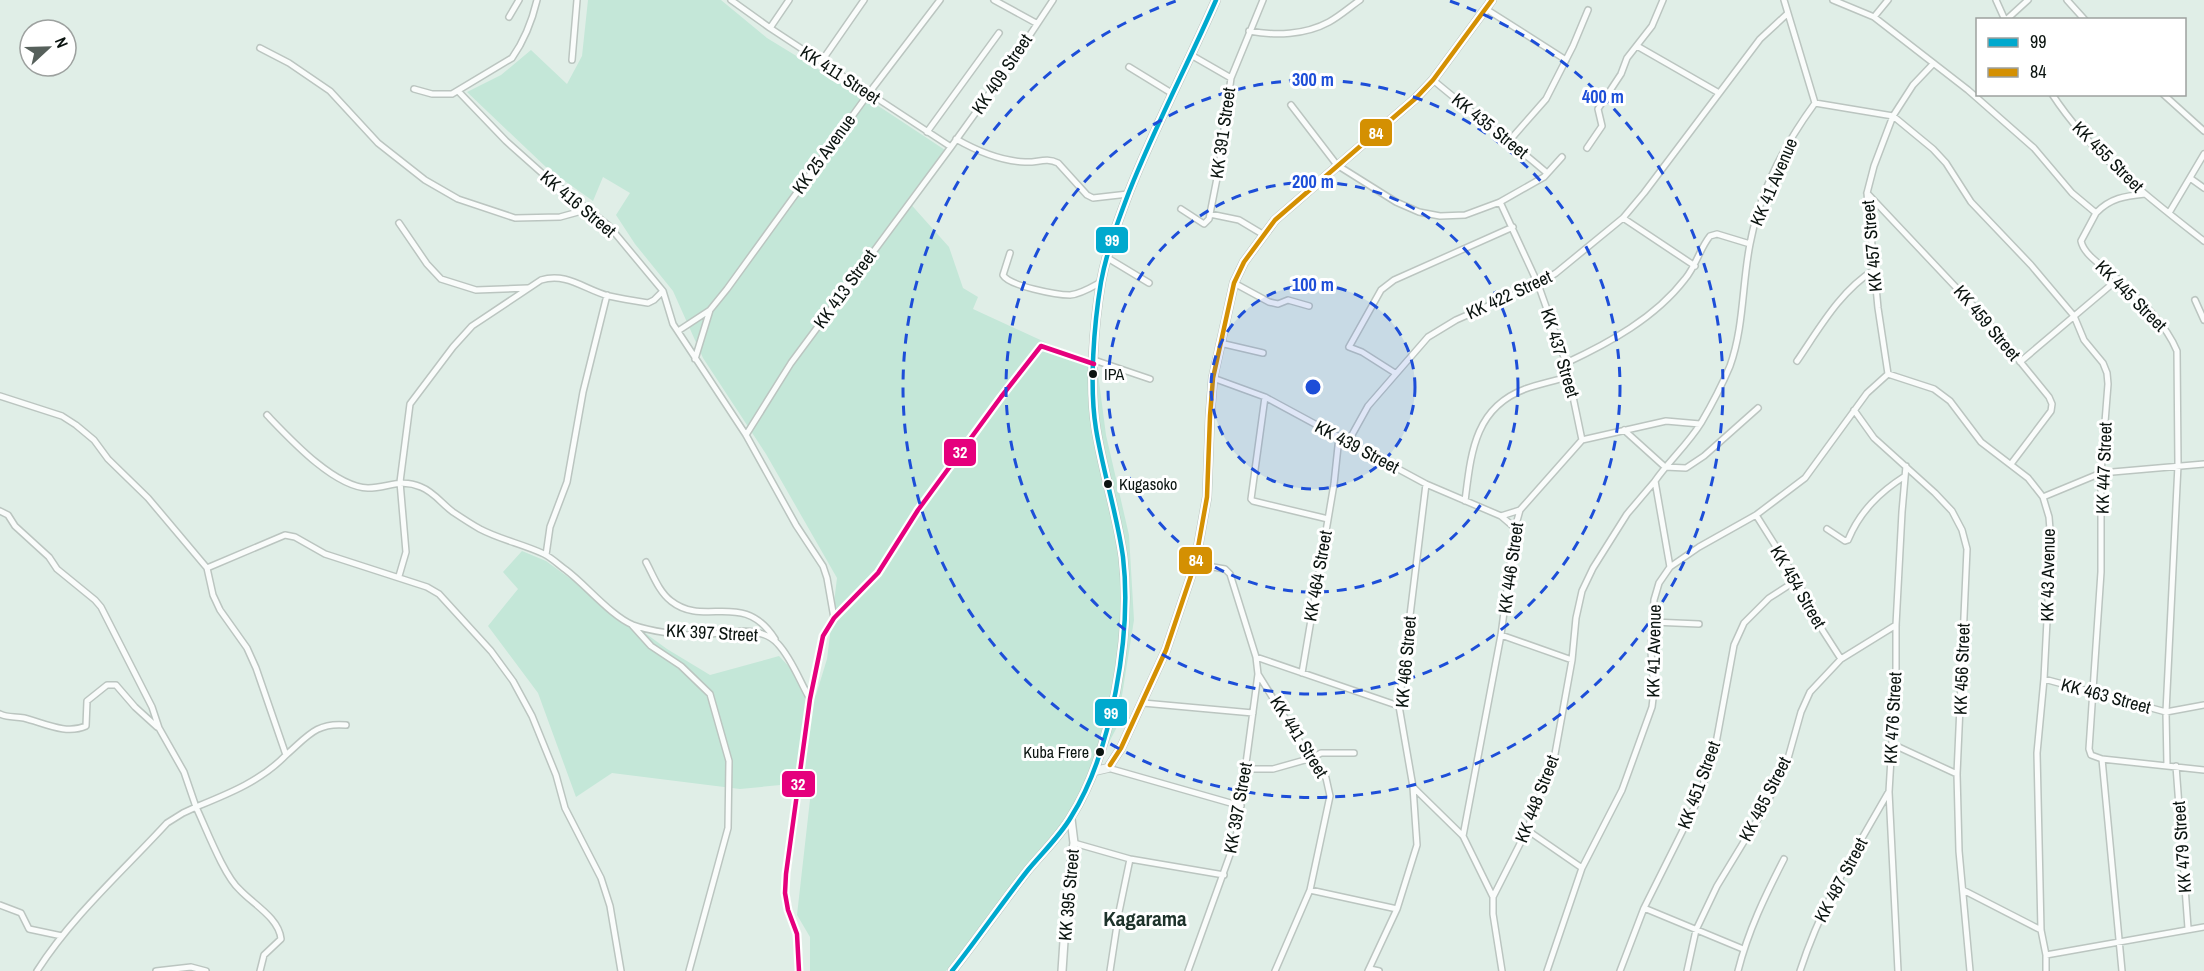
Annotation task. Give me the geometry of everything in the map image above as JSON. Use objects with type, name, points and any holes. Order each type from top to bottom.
[{"type":"main road","points":[[952,971],[1026,872],[1071,819],[1095,771],[1114,698],[1124,605],[1123,559],[1095,428],[1094,362],[1101,282],[1116,225],[1147,146],[1216,0]]},
{"type":"main road","points":[[1095,771],[1108,768],[1121,748],[1166,650],[1195,564],[1207,497],[1214,378],[1234,283],[1244,262],[1275,219],[1416,98],[1433,80],[1492,0]]},
{"type":"street","points":[[509,16],[519,0]]},
{"type":"street","points":[[414,89],[445,94],[458,91],[512,58],[533,18],[537,0]]},
{"type":"street","points":[[572,60],[577,0]]},
{"type":"street","name":"KK 411 Street","points":[[731,0],[951,147]]},
{"type":"street","points":[[770,28],[789,0]]},
{"type":"street","points":[[821,62],[864,0]]},
{"type":"street","name":"KK 25 Avenue","points":[[695,359],[710,310],[940,0]]},
{"type":"street","points":[[993,0],[1036,23]]},
{"type":"street","name":"KK 409 Street","points":[[951,147],[1053,0]]},
{"type":"street","name":"KK 391 Street","points":[[1210,214],[1220,163],[1231,78],[1263,0]]},
{"type":"street","points":[[1249,31],[1278,35],[1321,26],[1331,22],[1360,0]]},
{"type":"street","points":[[1587,148],[1602,126],[1598,108],[1621,74],[1627,58],[1652,26],[1663,0]]},
{"type":"street","points":[[1784,0],[1815,104],[1893,116]]},
{"type":"street","points":[[1833,0],[1874,17],[1968,90],[2034,148],[2072,193],[2096,213],[2106,202],[2123,196],[2145,194]]},
{"type":"street","points":[[1874,17],[1888,0]]},
{"type":"street","points":[[1996,0],[2005,18]]},
{"type":"street","points":[[2008,18],[2028,0]]},
{"type":"street","points":[[2067,0],[2083,18]]},
{"type":"street","points":[[1486,9],[1566,60]]},
{"type":"street","points":[[1510,140],[1545,99],[1566,60],[1588,10]]},
{"type":"street","name":"KK 422 Street","points":[[1348,442],[1368,406],[1428,337],[1456,320],[1538,284],[1556,273],[1623,218],[1760,39],[1787,14]]},
{"type":"street","points":[[927,132],[999,33]]},
{"type":"street","points":[[1637,46],[1719,93]]},
{"type":"street","points":[[260,48],[289,63],[330,91],[378,143],[425,180],[458,199],[515,218],[560,217],[589,209]]},
{"type":"street","points":[[1191,55],[1231,78]]},
{"type":"street","name":"KK 457 Street","points":[[1888,374],[1874,270],[1867,193],[1874,166],[1893,116],[1913,85],[1933,64]]},
{"type":"street","points":[[1129,68],[1173,94]]},
{"type":"street","name":"KK 435 Street","points":[[1433,80],[1474,115],[1510,140],[1547,173]]},
{"type":"street","name":"KK 416 Street","points":[[458,91],[506,141],[543,174],[609,226],[663,291],[671,318],[678,331]]},
{"type":"street","name":"KK 455 Street","points":[[2053,96],[2062,110],[2095,147],[2145,194],[2204,241]]},
{"type":"street","points":[[2165,96],[2204,130]]},
{"type":"street","name":"KK 41 Avenue","points":[[1655,481],[1700,424],[1729,367],[1736,345],[1750,244],[1756,219],[1773,174],[1798,126],[1815,104]]},
{"type":"street","points":[[1291,105],[1337,165],[1396,202],[1419,212],[1440,216],[1465,215],[1500,202]]},
{"type":"street","name":"KK 447 Street","points":[[1893,116],[1933,149],[1946,163],[1971,202],[2031,265],[2074,316],[2084,340],[2103,363],[2107,373],[2101,473],[2102,572],[2089,749],[2091,755],[2102,759],[2122,971]]},
{"type":"street","points":[[956,139],[976,150],[1005,158],[1024,162],[1051,160],[1058,163],[1087,195],[1093,198],[1128,194]]},
{"type":"street","name":"KK 413 Street","points":[[746,435],[791,363],[951,147]]},
{"type":"street","points":[[2169,213],[2204,154]]},
{"type":"street","name":"KK 435 Street","points":[[1500,202],[1534,183],[1562,157]]},
{"type":"street","points":[[2190,177],[2204,188]]},
{"type":"street","name":"KK 459 Street","points":[[1867,193],[1976,308],[2049,397],[2052,404],[2051,411],[2011,464]]},
{"type":"street","name":"KK 437 Street","points":[[1500,202],[1538,284],[1566,363],[1582,440]]},
{"type":"street","points":[[1181,209],[1204,224],[1207,223],[1210,214],[1239,220],[1264,235]]},
{"type":"street","name":"KK 445 Street","points":[[2096,213],[2081,244],[2164,327],[2177,351],[2178,465],[2166,712],[2167,765]]},
{"type":"street","points":[[1623,218],[1695,266]]},
{"type":"street","points":[[399,223],[427,264],[441,279],[476,290],[529,288]]},
{"type":"street","points":[[1395,373],[1362,352],[1348,347],[1381,290],[1394,280],[1513,227]]},
{"type":"street","points":[[1566,363],[1610,343],[1675,293],[1695,266],[1710,236],[1717,234],[1750,244]]},
{"type":"street","points":[[1010,253],[1003,275],[1005,279],[1016,284],[1071,295],[1101,282]]},
{"type":"street","points":[[1106,257],[1149,283]]},
{"type":"street","points":[[1797,361],[1835,306],[1864,276],[1874,270]]},
{"type":"street","points":[[399,576],[406,552],[400,482],[410,404],[418,391],[472,326],[541,280],[558,277],[608,296],[648,303],[663,291]]},
{"type":"street","points":[[2020,362],[2118,279]]},
{"type":"street","points":[[1234,283],[1276,304],[1288,300],[1309,306]]},
{"type":"street","points":[[546,555],[550,527],[567,482],[583,392],[608,296]]},
{"type":"street","points":[[2195,300],[2204,320]]},
{"type":"street","name":"KK 25 Avenue","points":[[678,331],[710,310]]},
{"type":"street","points":[[678,331],[746,435],[786,508],[823,566],[834,618]]},
{"type":"street","points":[[1220,343],[1263,353]]},
{"type":"street","points":[[800,971],[797,934],[788,910],[785,893],[793,813],[810,699],[823,636],[834,618],[878,573],[918,510],[1000,397],[1041,346],[1150,379]]},
{"type":"street","points":[[1655,481],[1670,567],[1699,547],[1755,516],[1804,477],[1867,393],[1888,374]]},
{"type":"street","name":"KK 43 Avenue","points":[[1888,374],[1934,389],[1950,401],[1981,442],[2028,478],[2043,497],[2049,517],[2051,542],[2044,679],[2037,753],[2041,930],[2046,955],[2046,971]]},
{"type":"street","points":[[1465,501],[1475,439],[1482,422],[1507,398],[1524,390],[1570,376]]},
{"type":"street","name":"KK 439 Street","points":[[1214,378],[1265,397],[1426,484],[1501,516],[1515,528]]},
{"type":"street","points":[[0,396],[62,416],[76,425],[94,440],[108,459],[148,498],[207,568],[213,595],[220,610],[247,648],[256,668],[286,755]]},
{"type":"street","name":"KK 464 Street","points":[[1265,397],[1251,499],[1328,519],[1302,673]]},
{"type":"street","points":[[1624,430],[1665,468],[1686,468],[1704,456],[1758,408]]},
{"type":"street","name":"KK 456 Street","points":[[1854,410],[1874,438],[1952,511],[1962,530],[1967,549],[1957,774],[1959,851],[1970,971]]},
{"type":"street","name":"KK 397 Street","points":[[267,415],[284,434],[336,478],[357,487],[370,488],[400,482],[420,487],[432,493],[454,513],[481,529],[509,543],[546,555],[580,581],[620,618],[632,625],[699,635],[749,632],[768,636],[778,643],[810,699]]},
{"type":"street","points":[[1582,440],[1666,421],[1700,424]]},
{"type":"street","points":[[1328,519],[1339,438]]},
{"type":"street","name":"KK 446 Street","points":[[1464,836],[1502,635],[1515,528],[1520,510],[1582,440]]},
{"type":"street","points":[[2043,497],[2101,473],[2204,464]]},
{"type":"street","name":"KK 476 Street","points":[[1899,970],[1889,792],[1906,466]]},
{"type":"street","points":[[1827,530],[1845,541],[1848,540],[1865,509],[1890,486],[1905,476]]},
{"type":"street","name":"KK 448 Street","points":[[1493,897],[1527,830],[1556,754],[1572,660],[1575,618],[1582,591],[1593,568],[1627,514],[1655,481]]},
{"type":"street","name":"KK 466 Street","points":[[1369,970],[1397,909],[1417,845],[1413,787],[1399,706],[1426,484]]},
{"type":"street","points":[[1501,516],[1520,510]]},
{"type":"street","points":[[0,511],[8,515],[15,526],[49,557],[57,568],[96,600],[152,707],[159,728],[184,772],[196,807],[230,878],[279,931],[281,939],[264,955],[260,971]]},
{"type":"street","name":"KK 454 Street","points":[[1755,516],[1797,580],[1823,631],[1841,659]]},
{"type":"street","points":[[207,568],[285,535],[294,537],[325,554],[399,576],[427,586],[439,594],[491,651],[513,681],[532,716],[556,775],[565,808],[601,878],[610,906],[621,971]]},
{"type":"street","points":[[646,562],[662,592],[679,606],[698,611],[745,613],[758,619],[778,643]]},
{"type":"street","name":"KK 441 Street","points":[[1195,564],[1225,569],[1230,574],[1256,657],[1258,674],[1326,778],[1330,796],[1310,890],[1275,971]]},
{"type":"street","name":"KK 41 Avenue","points":[[1547,971],[1582,868],[1622,790],[1652,707],[1654,600],[1659,583],[1670,567]]},
{"type":"street","name":"KK 451 Street","points":[[1620,971],[1644,908],[1696,804],[1710,764],[1734,645],[1744,623],[1769,597],[1797,580]]},
{"type":"street","points":[[1653,622],[1699,624]]},
{"type":"street","points":[[632,625],[651,646],[681,666],[710,694],[727,747],[729,761],[728,828],[689,971]]},
{"type":"street","name":"KK 485 Street","points":[[1687,971],[1696,930],[1717,886],[1765,807],[1787,762],[1801,712],[1810,692],[1841,659],[1896,625]]},
{"type":"street","points":[[1502,635],[1572,660]]},
{"type":"street","points":[[1256,657],[1399,706]]},
{"type":"street","name":"KK 397 Street","points":[[1188,971],[1236,838],[1258,674]]},
{"type":"street","name":"KK 463 Street","points":[[2044,679],[2166,712],[2204,705]]},
{"type":"street","points":[[0,714],[23,717],[60,728],[78,729],[86,726],[87,701],[111,684],[116,685],[135,707],[159,728]]},
{"type":"street","points":[[1143,702],[1253,713]]},
{"type":"street","points":[[37,971],[62,936],[167,823],[183,813],[250,783],[278,764],[321,726],[332,723],[346,725]]},
{"type":"street","points":[[1892,744],[1957,774]]},
{"type":"street","points":[[1246,769],[1273,768],[1312,758],[1321,753],[1354,753]]},
{"type":"street","points":[[2102,759],[2204,770]]},
{"type":"street","name":"KK 479 Street","points":[[2176,766],[2188,928]]},
{"type":"street","points":[[1108,768],[1241,806]]},
{"type":"street","points":[[1413,787],[1464,836],[1493,897],[1493,914],[1502,971]]},
{"type":"street","name":"KK 487 Street","points":[[1800,971],[1810,937],[1831,891],[1889,792]]},
{"type":"street","name":"KK 395 Street","points":[[1062,971],[1068,881],[1074,843],[1071,819]]},
{"type":"street","points":[[1527,830],[1582,868]]},
{"type":"street","points":[[1074,843],[1130,859],[1224,875]]},
{"type":"street","points":[[1110,971],[1130,859]]},
{"type":"street","points":[[1738,971],[1743,949],[1760,906],[1784,859]]},
{"type":"street","points":[[1310,890],[1397,909]]},
{"type":"street","points":[[1963,890],[2041,930]]},
{"type":"street","points":[[0,905],[21,914],[29,929],[62,936]]},
{"type":"street","points":[[1644,908],[1743,949]]},
{"type":"street","points":[[2046,955],[2188,928],[2204,927]]},
{"type":"street","points":[[156,971],[191,967],[206,971]]},
{"type":"street","points":[[1369,970],[1379,971]]},
{"type":"green space","points":[[588,0],[721,0],[767,38],[945,150],[907,200],[949,247],[963,288],[978,297],[973,309],[1097,366],[1106,435],[1129,535],[1134,620],[1117,727],[1070,817],[946,971],[810,971],[810,937],[797,915],[812,782],[740,789],[612,773],[576,797],[538,693],[488,626],[518,589],[503,572],[522,551],[546,561],[667,649],[710,675],[779,656],[816,695],[827,659],[837,578],[766,454],[703,358],[673,291],[635,244],[616,215],[630,193],[603,177],[593,201],[548,169],[467,92],[501,75],[531,50],[567,84],[582,56]]},
{"type":"transit line","name":"99","points":[[952,971],[1028,870],[1067,824],[1098,760],[1108,726],[1121,656],[1125,587],[1123,557],[1094,412],[1093,355],[1098,299],[1103,270],[1129,192],[1216,0]]},
{"type":"transit line","name":"84","points":[[1110,765],[1121,748],[1166,650],[1195,564],[1207,497],[1213,378],[1234,283],[1244,262],[1275,220],[1416,98],[1433,80],[1492,0]]},
{"type":"transit line","name":"32","points":[[799,971],[797,934],[788,910],[785,893],[786,874],[810,699],[823,636],[834,618],[878,573],[918,510],[1041,346],[1094,364]]},
{"type":"place","name":"IPA","points":[[1093,374]]},
{"type":"place","name":"Kugasoko","points":[[1108,484]]},
{"type":"place","name":"Kuba Frere","points":[[1100,752]]},
{"type":"district","name":"Kagarama","points":[[1145,919]]}]
